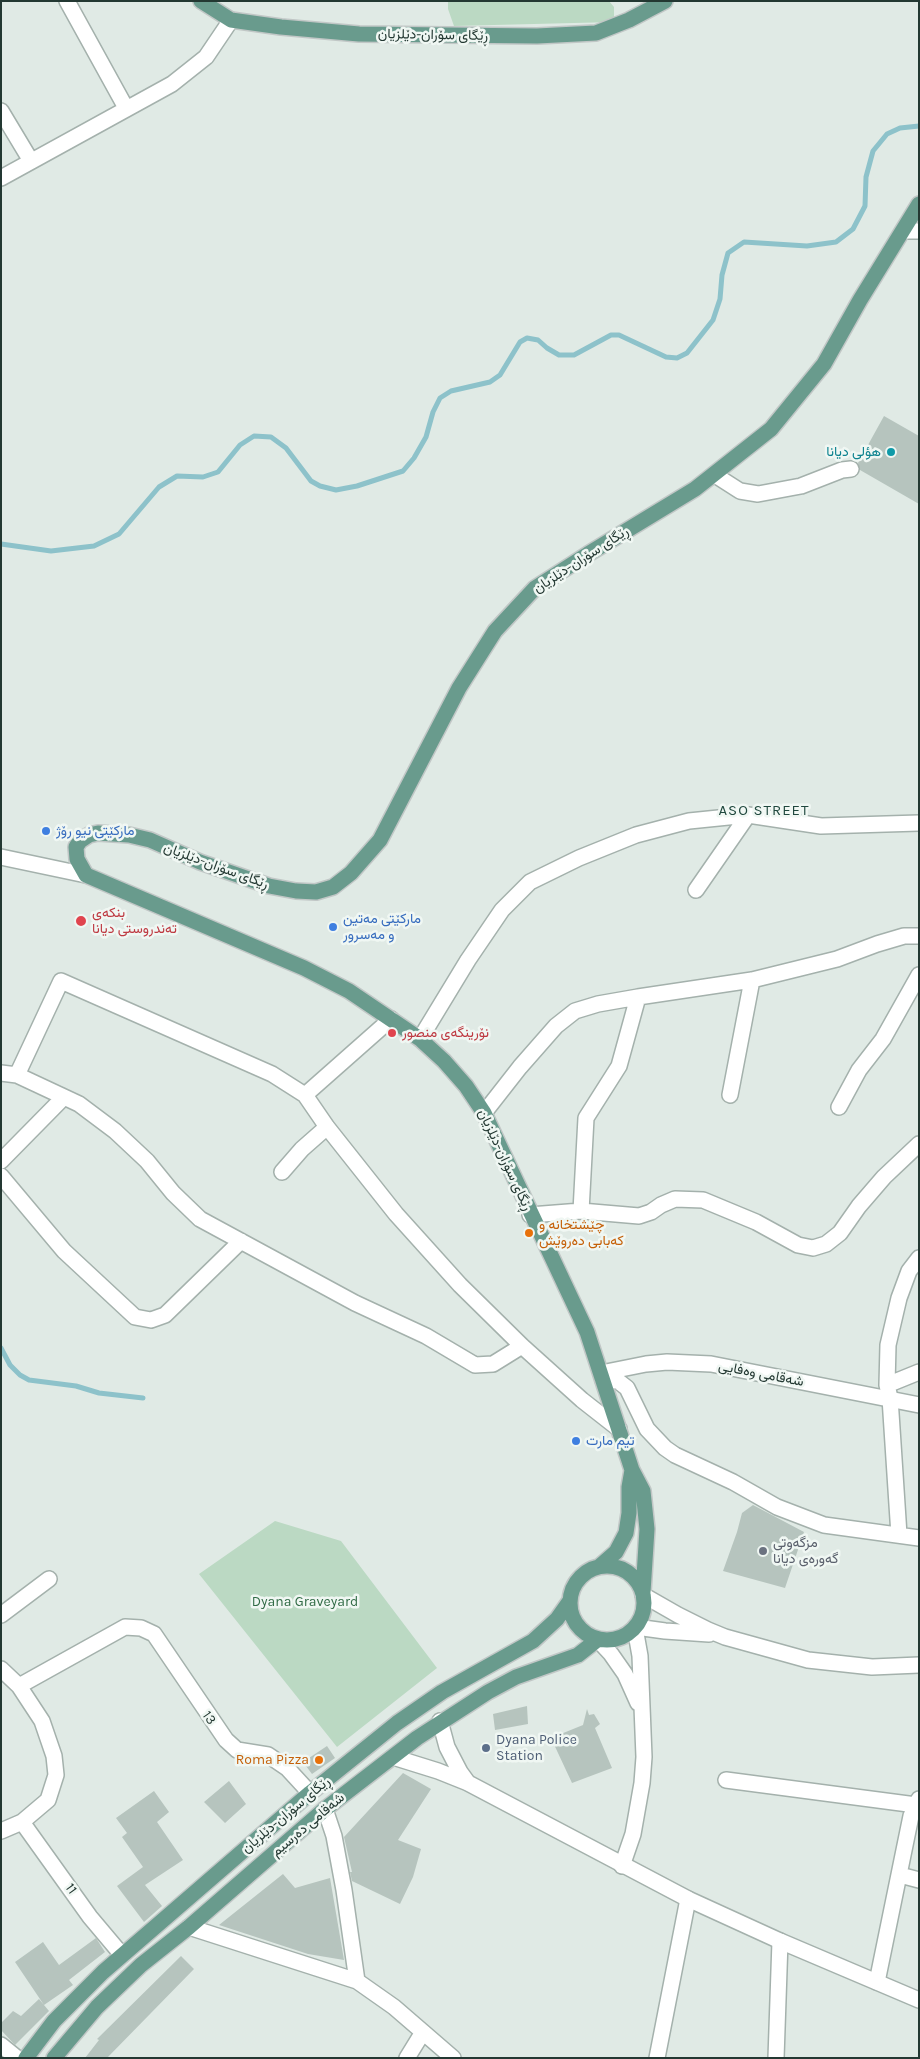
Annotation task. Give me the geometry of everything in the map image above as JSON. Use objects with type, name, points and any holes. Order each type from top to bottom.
[{"type":"main road","name":"ڕێگای سۆران-دێلزیان","points":[[201,1],[231,20],[281,27],[359,34],[537,36],[596,32],[630,20],[665,1]]},
{"type":"main road","name":"ڕێگای سۆران-دێلزیان","points":[[643,1594],[646,1510],[643,1491],[632,1470],[602,1376],[577,1308],[530,1214],[484,1113],[466,1086],[444,1061],[420,1039],[349,991],[304,968],[86,875],[77,860],[76,847],[80,841],[89,835],[111,833],[150,840],[200,862],[269,886],[296,891],[316,892],[332,887],[351,873],[380,840],[459,688],[495,631],[535,588],[716,474],[771,429],[824,364],[860,300],[919,204]]},
{"type":"main road","name":"ڕێگای سۆران-دێلزیان","points":[[600,1566],[616,1552],[626,1533],[632,1470]]},
{"type":"main road","points":[[600,1566],[609,1566],[626,1571],[639,1584],[643,1594],[644,1608],[635,1628],[618,1639],[597,1640],[582,1632],[576,1626],[569,1610],[571,1592],[582,1575],[600,1566]]},
{"type":"main road","name":"ڕێگای سۆران-دێلزیان","points":[[26,2058],[54,2021],[103,1972],[310,1793],[397,1724],[442,1692],[533,1641],[552,1624],[569,1602]]},
{"type":"main road","name":"شەقامی دەرسیم","points":[[54,2058],[119,1985],[325,1809],[440,1721],[516,1677],[578,1655],[597,1640]]},
{"type":"street","points":[[67,1],[126,108]]},
{"type":"street","points":[[1,178],[172,84],[206,57],[231,20]]},
{"type":"street","points":[[1,111],[31,162]]},
{"type":"street","points":[[903,230],[919,231]]},
{"type":"street","points":[[716,474],[740,491],[758,494],[801,486],[842,470],[850,469]]},
{"type":"street","points":[[696,890],[748,815]]},
{"type":"street","points":[[420,1039],[468,960],[502,910],[530,882],[579,858],[636,835],[689,821],[748,815],[821,826],[919,823]]},
{"type":"street","points":[[1,857],[86,875]]},
{"type":"street","points":[[484,1113],[538,1046],[556,1026],[575,1011],[638,996],[752,980],[837,959],[904,936],[919,936]]},
{"type":"street","points":[[839,1107],[859,1070],[883,1039],[919,975]]},
{"type":"street","points":[[17,1076],[61,980],[264,1070],[305,1095],[327,1127],[396,1214],[460,1285],[522,1346],[582,1400],[618,1429]]},
{"type":"street","points":[[730,1095],[752,980]]},
{"type":"street","points":[[581,1211],[586,1118],[619,1066],[638,996]]},
{"type":"street","points":[[305,1095],[391,1019]]},
{"type":"street","points":[[1,1073],[17,1076],[79,1104],[116,1131],[147,1161],[173,1193],[200,1219],[355,1303],[426,1336],[475,1365],[493,1364],[522,1346]]},
{"type":"street","points":[[1,1161],[64,1097]]},
{"type":"street","points":[[282,1172],[302,1149],[327,1127]]},
{"type":"street","points":[[530,1214],[581,1211],[639,1216],[651,1212],[660,1205],[675,1199],[703,1200],[756,1222],[798,1244],[813,1248],[826,1244],[840,1233],[884,1176],[919,1144]]},
{"type":"street","points":[[1,1176],[64,1251],[135,1317],[151,1320],[165,1315],[241,1241]]},
{"type":"street","points":[[898,1535],[888,1392],[888,1345],[899,1298],[908,1272],[919,1258]]},
{"type":"street","name":"شەقامی وەفایی","points":[[602,1376],[646,1364],[667,1362],[696,1363],[888,1392],[919,1405]]},
{"type":"street","points":[[888,1392],[919,1372]]},
{"type":"street","points":[[602,1376],[618,1381],[627,1388],[647,1429],[675,1455],[710,1470],[800,1518],[841,1528],[919,1538]]},
{"type":"street","points":[[1,1615],[49,1579]]},
{"type":"street","points":[[643,1594],[691,1622],[725,1637],[808,1660],[872,1667],[919,1665]]},
{"type":"street","name":"13","points":[[19,1686],[125,1627],[141,1628],[154,1634],[226,1740],[237,1750],[268,1755],[287,1768],[310,1793]]},
{"type":"street","points":[[622,1866],[633,1834],[642,1783],[644,1757],[640,1656],[635,1628],[725,1637]]},
{"type":"street","points":[[597,1640],[611,1654],[625,1674],[641,1714]]},
{"type":"street","points":[[1,1669],[19,1686],[42,1721],[54,1756],[56,1775],[48,1800],[22,1822],[1,1832]]},
{"type":"street","points":[[440,1721],[451,1755],[468,1782]]},
{"type":"street","points":[[393,1757],[468,1782],[622,1866],[688,1899],[780,1941],[919,2000]]},
{"type":"street","points":[[726,1780],[917,1802],[909,1827],[876,1982]]},
{"type":"street","points":[[325,1809],[334,1836],[358,1980]]},
{"type":"street","name":"11","points":[[22,1822],[90,1917],[122,1955]]},
{"type":"street","points":[[900,1875],[919,1880]]},
{"type":"street","points":[[658,2058],[688,1899]]},
{"type":"street","points":[[189,1927],[358,1980],[394,2007],[453,2058]]},
{"type":"street","points":[[776,2058],[780,1941]]},
{"type":"street","points":[[407,2058],[423,2032]]},
{"type":"street","points":[[1,2045],[17,2058]]},
{"type":"green space","points":[[448,1],[609,1],[614,7],[614,22],[454,26],[448,9]]},
{"type":"green space","name":"Dyana Graveyard","points":[[275,1521],[341,1541],[437,1668],[337,1747],[199,1574]]},
{"type":"building","name":"هؤلى ديانا","points":[[884,416],[919,436],[919,504],[860,470],[858,463]]},
{"type":"building","name":"مزگەوتی گەورەی دیانا","points":[[753,1505],[804,1532],[785,1588],[723,1571],[742,1513]]},
{"type":"building","points":[[527,1706],[528,1724],[495,1730],[493,1714]]},
{"type":"building","points":[[587,1709],[589,1715],[594,1714],[600,1724],[595,1728],[612,1768],[572,1783],[551,1738],[583,1725]]},
{"type":"building","name":"Roma Pizza","points":[[327,1746],[335,1758],[312,1774],[303,1762]]},
{"type":"building","points":[[403,1773],[431,1789],[398,1840],[421,1849],[413,1877],[400,1904],[352,1881],[350,1872],[352,1872],[344,1837]]},
{"type":"building","points":[[229,1781],[246,1804],[225,1823],[204,1802]]},
{"type":"building","points":[[154,1791],[169,1812],[157,1822],[183,1860],[145,1885],[162,1906],[144,1922],[117,1886],[143,1867],[122,1837],[127,1833],[116,1818]]},
{"type":"building","points":[[283,1874],[295,1888],[330,1878],[344,1960],[308,1954],[219,1925]]},
{"type":"building","points":[[96,1938],[105,1952],[69,1980],[73,1985],[44,2005],[15,1962],[43,1942],[59,1965]]},
{"type":"building","points":[[181,1956],[194,1969],[107,2058],[85,2058],[99,2040],[97,2039]]},
{"type":"building","points":[[39,1999],[49,2011],[15,2045],[1,2030],[1,2023],[13,2011],[21,2016]]},
{"type":"waterway","points":[[1,544],[51,551],[94,546],[119,534],[159,487],[177,476],[203,477],[218,472],[240,445],[254,436],[271,437],[286,448],[311,481],[320,486],[336,490],[357,486],[403,471],[414,458],[426,437],[433,412],[440,398],[451,391],[490,382],[500,375],[520,342],[527,338],[538,340],[559,355],[574,355],[611,335],[619,335],[666,357],[677,358],[687,353],[713,320],[720,299],[722,275],[728,253],[744,242],[807,246],[836,242],[853,229],[865,206],[866,177],[873,151],[887,134],[900,128],[919,126]]},
{"type":"waterway","points":[[1,1348],[10,1365],[20,1375],[29,1380],[76,1386],[99,1393],[143,1398]]},
{"type":"place","name":"هؤلى ديانا","points":[[891,452]]},
{"type":"place","name":"مارکێتی نیو رۆژ","points":[[46,831]]},
{"type":"place","name":"بنکەی تەندروستی دیانا","points":[[81,921]]},
{"type":"place","name":"مارکێتی مەتین و مەسرور","points":[[333,927]]},
{"type":"place","name":"نۆرینگه‌ی منصور","points":[[392,1033]]},
{"type":"place","name":"چێشتخانە و کەبابی دەروێش","points":[[529,1233]]},
{"type":"place","name":"تیم مارت","points":[[576,1441]]},
{"type":"place","name":"مزگەوتی گەورەی دیانا","points":[[763,1551]]},
{"type":"place","name":"Dyana Police Station","points":[[486,1748]]},
{"type":"place","name":"Roma Pizza","points":[[319,1760]]},
{"type":"district","name":"ASO STREET","points":[[764,811]]}]
